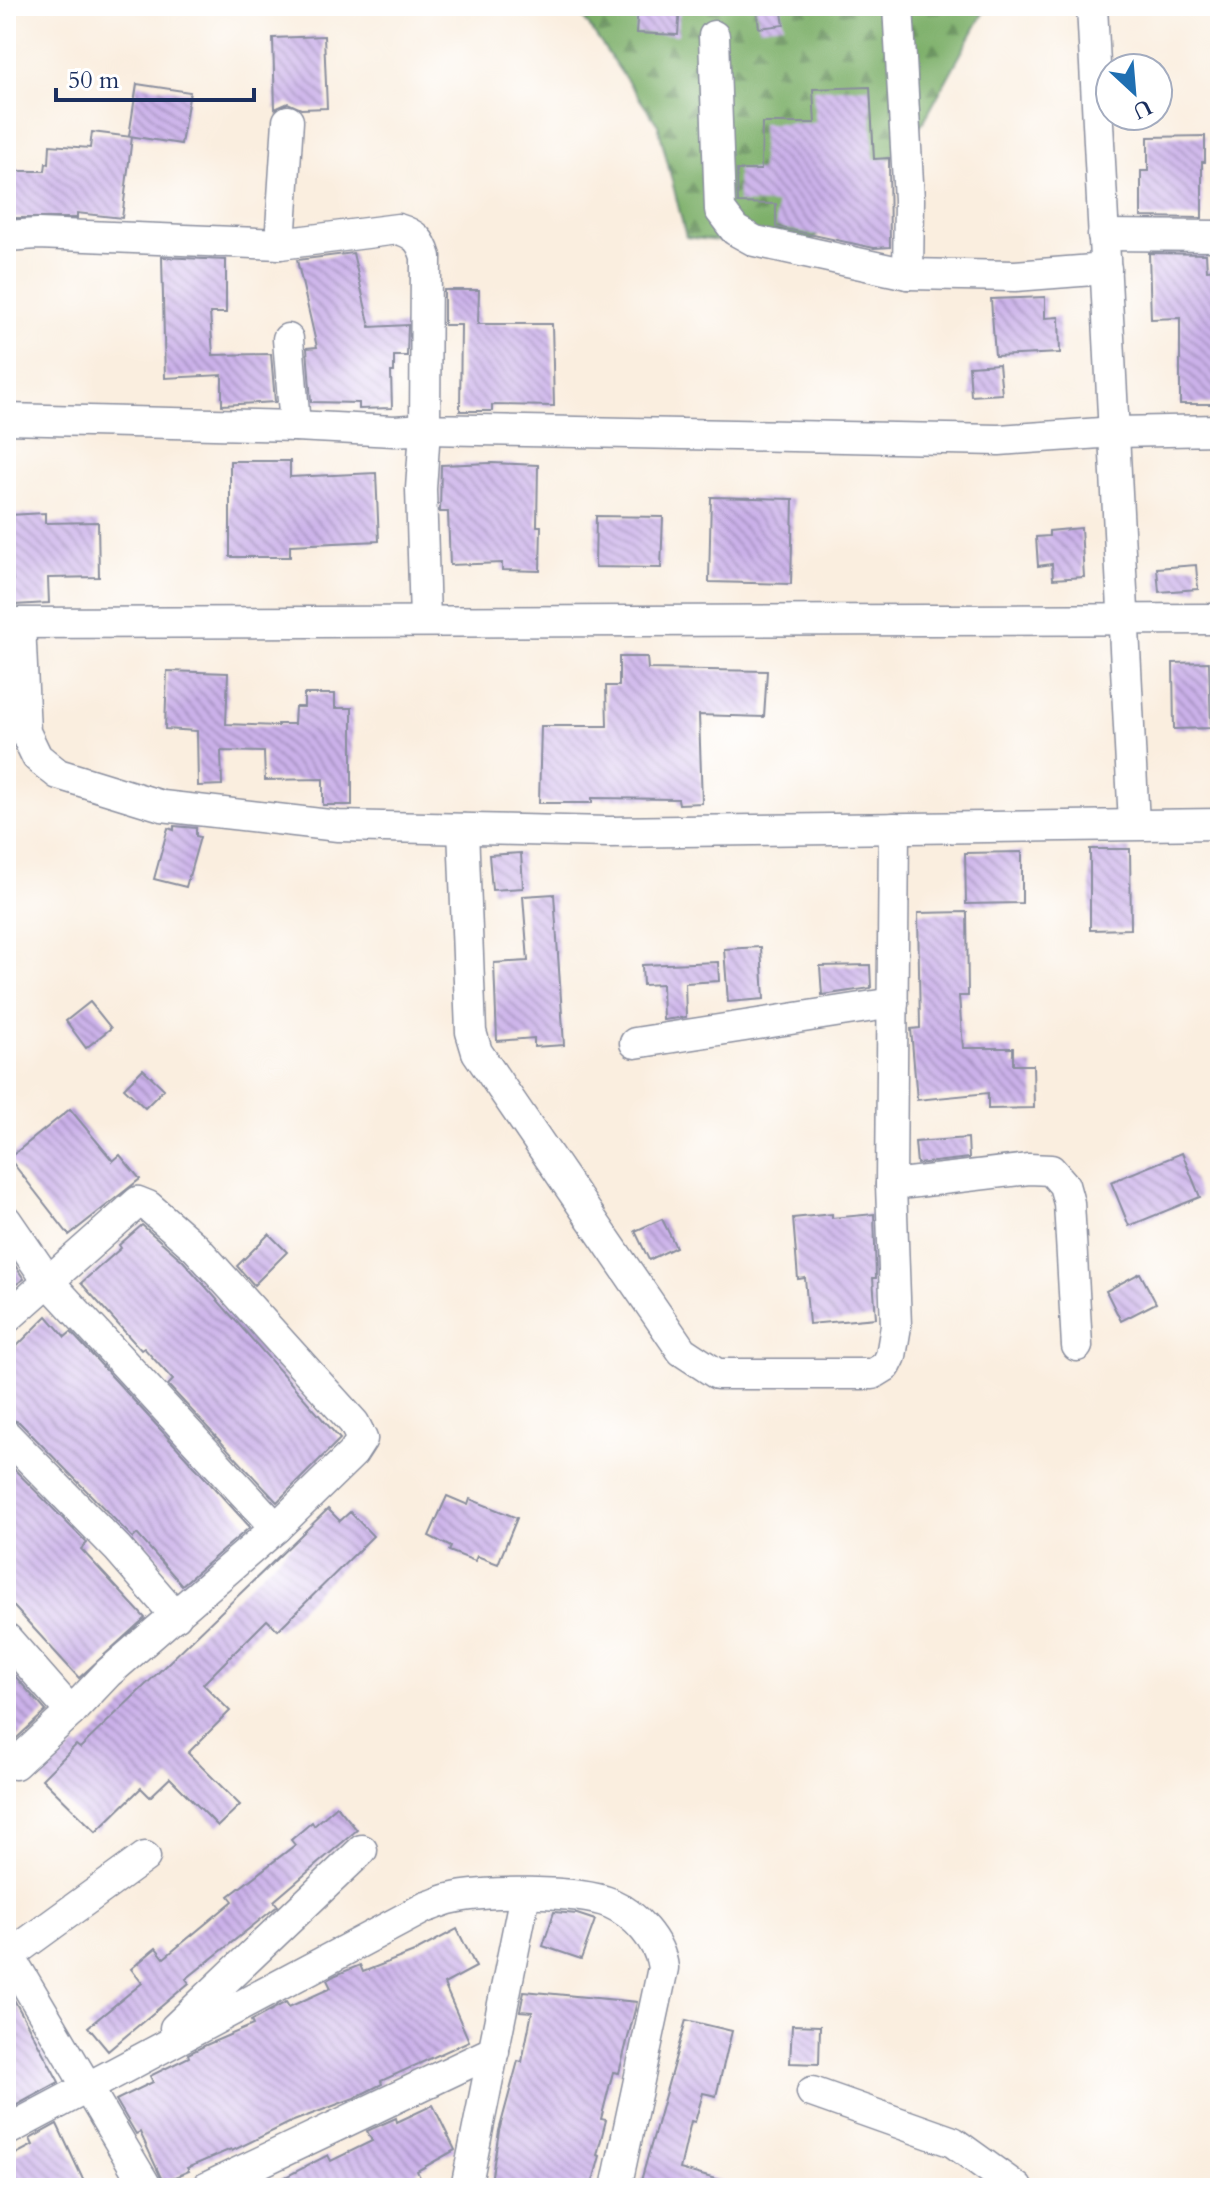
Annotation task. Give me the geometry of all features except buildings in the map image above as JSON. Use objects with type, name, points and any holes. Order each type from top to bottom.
[{"type":"street","points":[[898,6],[909,200],[908,274]]},
{"type":"street","points":[[1092,6],[1134,824]]},
{"type":"street","points":[[714,36],[720,210],[735,230],[755,241],[908,274],[1015,276],[1106,269]]},
{"type":"street","points":[[280,244],[288,121]]},
{"type":"street","points":[[6,236],[38,234],[280,244],[398,229],[413,234],[421,242],[426,257],[425,429],[421,489],[425,620]]},
{"type":"street","points":[[1103,235],[1220,236]]},
{"type":"street","points":[[288,339],[295,426]]},
{"type":"street","points":[[6,419],[394,431],[425,429],[999,440],[1115,432],[1220,430]]},
{"type":"street","points":[[1220,619],[13,623],[25,732],[37,757],[58,774],[162,806],[338,826],[609,832],[1220,824]]},
{"type":"street","points":[[463,829],[471,1032],[477,1052],[682,1351],[717,1374],[873,1374],[886,1366],[891,1356],[896,1326],[891,1185],[894,828]]},
{"type":"street","points":[[635,1043],[893,1003]]},
{"type":"street","points":[[891,1185],[1029,1169],[1051,1170],[1064,1185],[1069,1203],[1077,1346]]},
{"type":"street","points":[[6,1319],[138,1202],[148,1206],[196,1248],[354,1423],[362,1439],[353,1453],[276,1528],[108,1673],[15,1764]]},
{"type":"street","points":[[6,1220],[48,1281],[276,1528]]},
{"type":"street","points":[[6,1435],[118,1549],[176,1616]]},
{"type":"street","points":[[6,1638],[71,1712]]},
{"type":"street","points":[[146,2056],[362,1850]]},
{"type":"street","points":[[145,1857],[7,1955],[147,2188]]},
{"type":"street","points":[[6,2131],[88,2090],[426,1907],[481,1894],[564,1895],[609,1903],[629,1915],[648,1934],[662,1958],[663,1968],[616,2188]]},
{"type":"street","points":[[466,2188],[525,1894]]},
{"type":"street","points":[[206,2188],[494,2051]]},
{"type":"street","points":[[812,2092],[953,2142],[1017,2188]]},
{"type":"green space","points":[[575,6],[987,6],[924,121],[803,251],[686,237],[658,125]]}]
